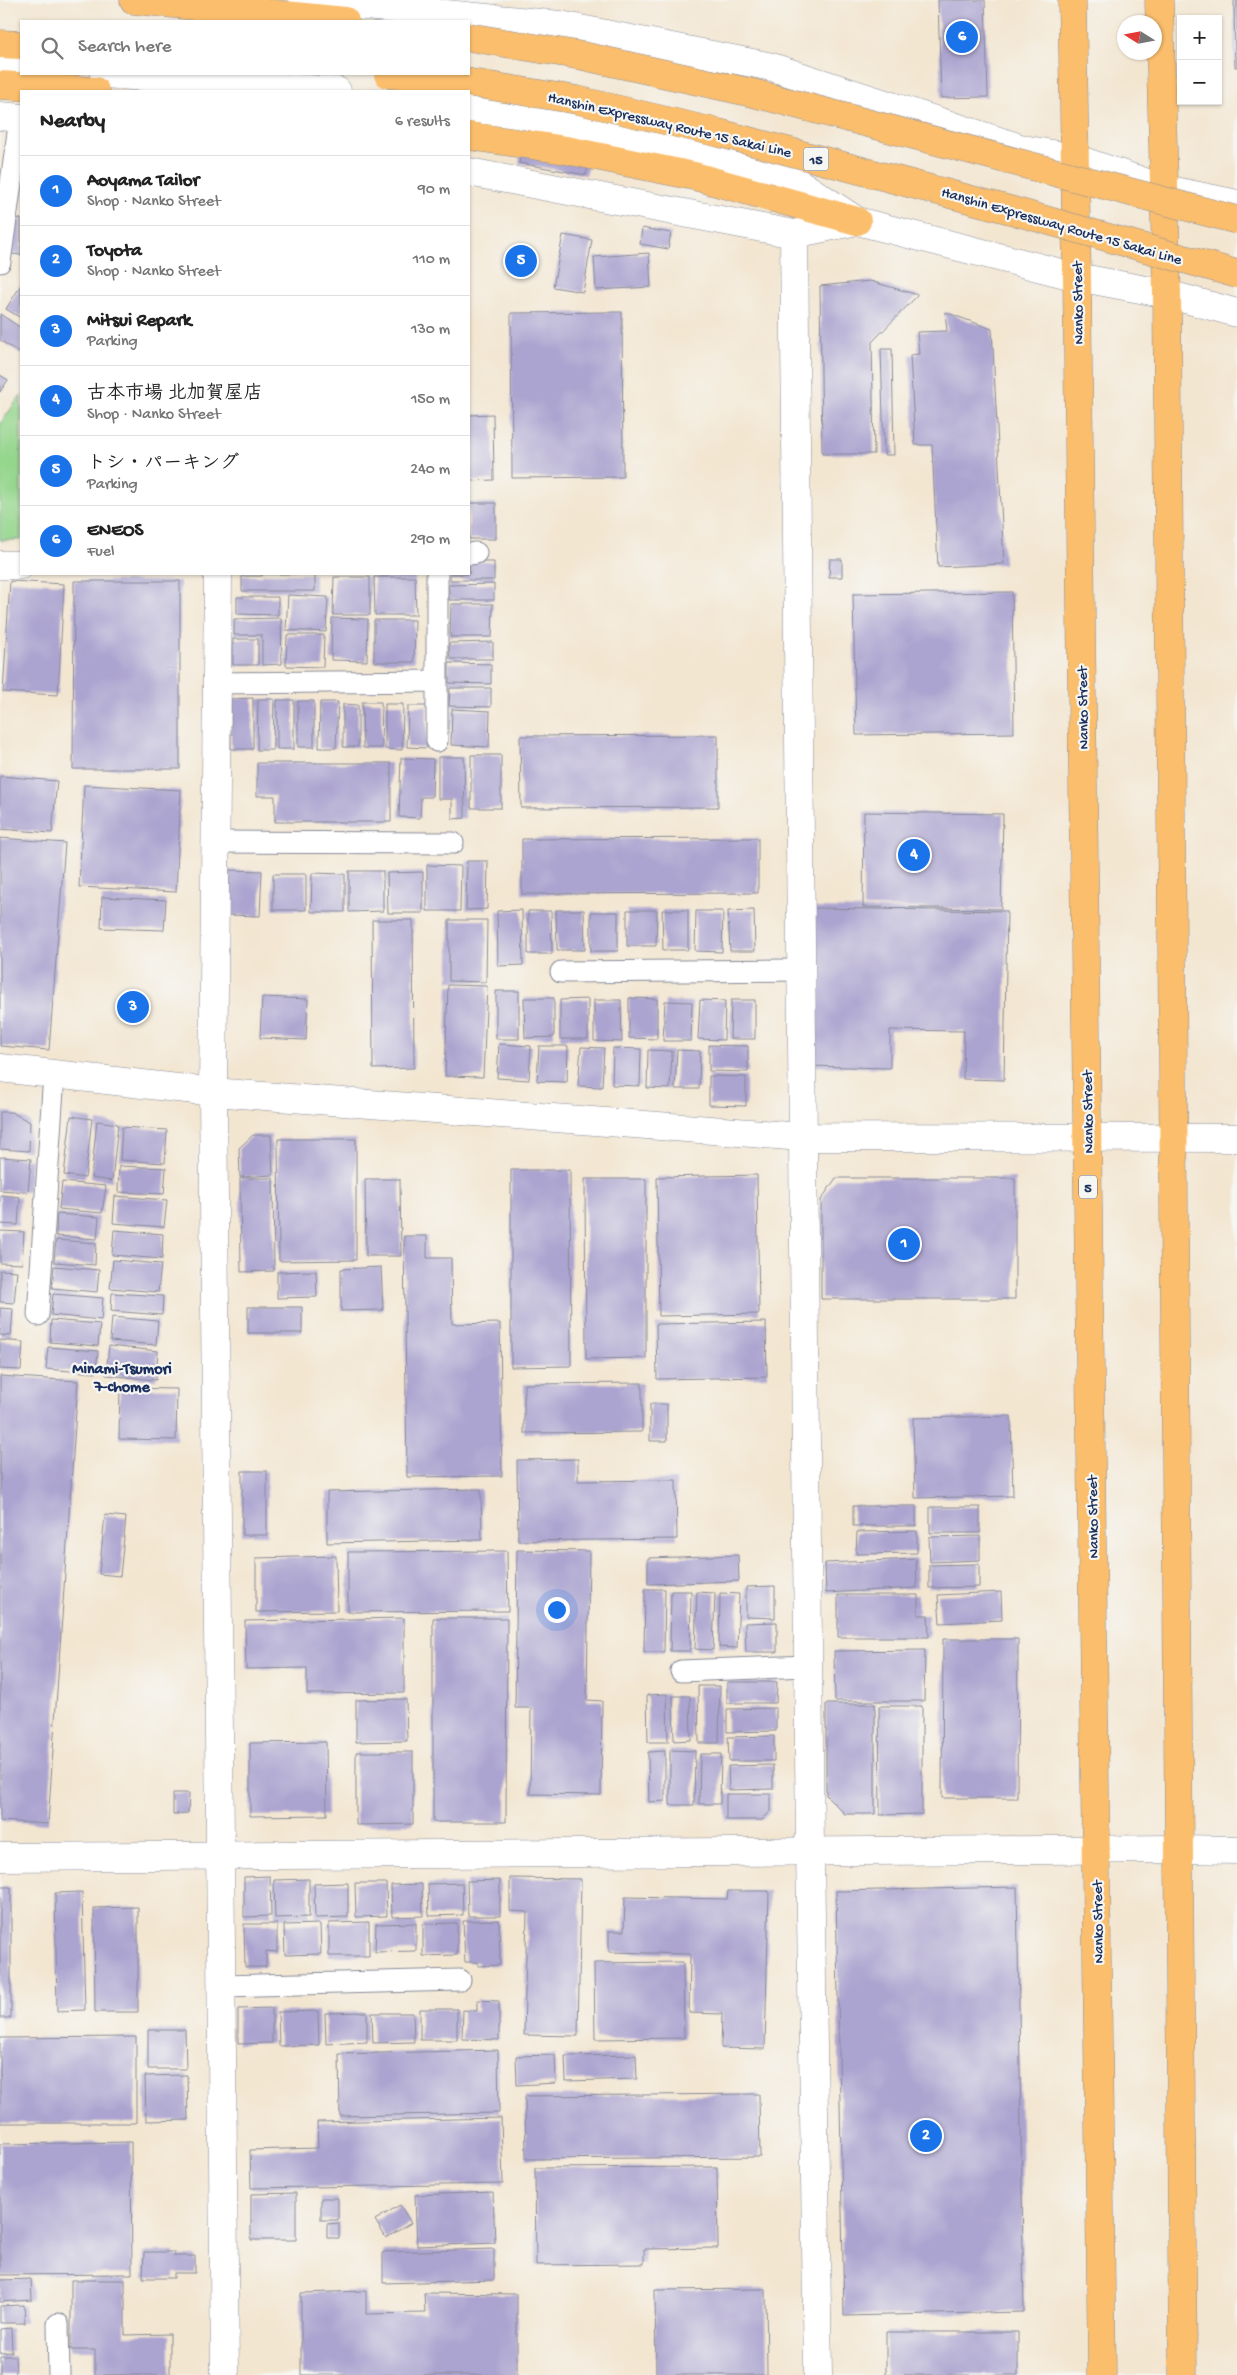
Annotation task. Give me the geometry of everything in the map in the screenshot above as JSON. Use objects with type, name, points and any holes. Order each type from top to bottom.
[{"type":"main road","points":[[134,0],[335,20]]},
{"type":"main road","name":"Nanko Street","points":[[1072,0],[1077,277],[1102,2375]]},
{"type":"main road","points":[[1159,0],[1167,294],[1183,2375]]},
{"type":"main road","points":[[470,37],[583,56],[753,93],[1237,220]]},
{"type":"main road","points":[[0,44],[20,45]]},
{"type":"main road","name":"Hanshin Expressway Route 15 Sakai Line","points":[[399,75],[453,80],[577,100],[672,122],[1010,210],[1237,274]]},
{"type":"main road","points":[[0,85],[79,90]]},
{"type":"main road","points":[[470,136],[566,150],[694,176],[857,221]]},
{"type":"street","points":[[304,0],[560,26],[772,67],[1023,149],[1074,158],[1164,189],[1237,204]]},
{"type":"street","points":[[0,67],[20,68]]},
{"type":"street","points":[[118,75],[323,90]]},
{"type":"street","points":[[470,108],[524,115],[779,170],[857,221],[1077,277],[1167,294],[1237,313]]},
{"type":"street","points":[[470,172],[794,234],[857,221]]},
{"type":"street","points":[[794,234],[802,1137],[818,2375]]},
{"type":"street","points":[[0,565],[20,565]]},
{"type":"street","points":[[218,575],[213,1092],[226,2375]]},
{"type":"street","points":[[0,1068],[213,1092],[802,1137],[1087,1139],[1174,1136],[1237,1138]]},
{"type":"street","points":[[0,1856],[810,1850],[1237,1850]]},
{"type":"lane","points":[[0,262],[14,117]]},
{"type":"lane","points":[[437,575],[438,740]]},
{"type":"lane","points":[[217,683],[437,681]]},
{"type":"lane","points":[[216,842],[453,843]]},
{"type":"lane","points":[[560,972],[801,970]]},
{"type":"lane","points":[[38,1315],[54,1074]]},
{"type":"lane","points":[[681,1671],[808,1666]]},
{"type":"lane","points":[[223,1986],[460,1980]]},
{"type":"lane","points":[[58,2324],[59,2375]]},
{"type":"green space","points":[[20,396],[20,540],[0,540],[0,424]]},
{"type":"building","points":[[938,0],[985,0],[988,97],[941,98]]},
{"type":"building","points":[[1234,0],[1237,0],[1237,67],[1235,67]]},
{"type":"building","points":[[526,124],[594,135],[586,175],[519,163]]},
{"type":"building","points":[[15,218],[20,219],[20,255],[11,254]]},
{"type":"building","points":[[642,228],[671,233],[668,249],[640,244]]},
{"type":"building","points":[[563,235],[592,240],[583,292],[553,287]]},
{"type":"building","points":[[649,253],[651,287],[596,290],[594,257]]},
{"type":"building","points":[[870,281],[918,295],[872,342],[874,454],[822,454],[820,286]]},
{"type":"building","points":[[20,287],[20,317],[6,309]]},
{"type":"building","points":[[622,312],[623,477],[512,478],[511,313]]},
{"type":"building","points":[[945,312],[992,329],[1004,564],[938,567],[932,445],[915,445],[910,355],[919,354],[917,332],[947,331]]},
{"type":"building","points":[[0,314],[20,327],[20,353],[0,340]]},
{"type":"building","points":[[881,349],[892,349],[894,455],[884,455]]},
{"type":"building","points":[[0,375],[8,380],[0,392]]},
{"type":"building","points":[[493,414],[494,480],[470,481],[470,415]]},
{"type":"building","points":[[470,503],[496,503],[496,539],[470,539]]},
{"type":"building","points":[[830,559],[842,559],[842,577],[829,577]]},
{"type":"building","points":[[470,562],[494,562],[494,580],[450,580],[450,575],[470,575]]},
{"type":"building","points":[[315,575],[315,591],[242,591],[242,576]]},
{"type":"building","points":[[334,577],[370,577],[370,615],[333,615]]},
{"type":"building","points":[[374,577],[415,577],[416,615],[375,615]]},
{"type":"building","points":[[10,581],[64,584],[58,695],[3,692]]},
{"type":"building","points":[[74,581],[180,581],[180,769],[73,769]]},
{"type":"building","points":[[494,584],[494,600],[449,600],[449,585]]},
{"type":"building","points":[[1012,592],[1014,733],[856,735],[853,594]]},
{"type":"building","points":[[288,595],[328,597],[326,632],[286,630]]},
{"type":"building","points":[[237,597],[278,597],[278,615],[237,614]]},
{"type":"building","points":[[451,604],[493,604],[492,637],[450,637]]},
{"type":"building","points":[[281,618],[282,664],[262,665],[262,635],[234,635],[234,619]]},
{"type":"building","points":[[332,618],[368,619],[367,661],[331,660]]},
{"type":"building","points":[[374,620],[415,620],[414,662],[374,662]]},
{"type":"building","points":[[287,635],[324,635],[323,667],[286,666]]},
{"type":"building","points":[[233,639],[258,639],[258,665],[233,665]]},
{"type":"building","points":[[493,642],[493,659],[450,659],[449,643]]},
{"type":"building","points":[[449,663],[491,664],[491,684],[449,683]]},
{"type":"building","points":[[450,688],[491,688],[491,707],[449,706]]},
{"type":"building","points":[[253,698],[253,749],[231,749],[231,699]]},
{"type":"building","points":[[258,699],[274,699],[273,750],[257,750]]},
{"type":"building","points":[[277,700],[294,700],[294,749],[277,749]]},
{"type":"building","points":[[298,701],[314,701],[314,747],[298,747]]},
{"type":"building","points":[[320,702],[338,702],[336,748],[319,748]]},
{"type":"building","points":[[362,702],[381,702],[382,748],[363,748]]},
{"type":"building","points":[[343,704],[358,705],[358,747],[343,747]]},
{"type":"building","points":[[385,704],[403,704],[402,750],[385,749]]},
{"type":"building","points":[[408,706],[427,706],[427,748],[407,747]]},
{"type":"building","points":[[452,709],[490,711],[489,747],[451,745]]},
{"type":"building","points":[[718,735],[718,807],[521,808],[520,736]]},
{"type":"building","points":[[471,755],[501,755],[501,808],[471,808]]},
{"type":"building","points":[[438,757],[464,757],[465,818],[452,819],[452,799],[438,799]]},
{"type":"building","points":[[401,758],[433,759],[432,797],[421,797],[420,818],[399,817]]},
{"type":"building","points":[[257,763],[391,763],[391,822],[275,822],[275,796],[257,796]]},
{"type":"building","points":[[0,776],[57,781],[52,833],[0,829]]},
{"type":"building","points":[[84,785],[181,790],[176,892],[79,887]]},
{"type":"building","points":[[864,812],[1003,814],[1001,909],[863,907]]},
{"type":"building","points":[[0,838],[65,843],[49,1050],[0,1046]]},
{"type":"building","points":[[758,838],[758,893],[522,894],[522,839]]},
{"type":"building","points":[[467,861],[488,861],[487,909],[466,910]]},
{"type":"building","points":[[427,865],[461,866],[460,911],[427,911]]},
{"type":"building","points":[[229,870],[262,871],[260,916],[228,915]]},
{"type":"building","points":[[349,871],[383,871],[383,911],[349,912]]},
{"type":"building","points":[[423,872],[423,913],[388,913],[387,873]]},
{"type":"building","points":[[312,873],[345,874],[345,912],[311,912]]},
{"type":"building","points":[[273,874],[306,874],[306,910],[273,910]]},
{"type":"building","points":[[102,897],[166,900],[164,930],[101,928]]},
{"type":"building","points":[[810,908],[1007,911],[1004,1080],[963,1079],[964,1031],[890,1030],[890,1068],[807,1066]]},
{"type":"building","points":[[522,910],[523,965],[498,966],[497,911]]},
{"type":"building","points":[[556,910],[584,910],[585,950],[557,950]]},
{"type":"building","points":[[627,910],[657,910],[656,946],[627,946]]},
{"type":"building","points":[[662,910],[688,910],[688,950],[663,950]]},
{"type":"building","points":[[754,910],[755,951],[730,951],[728,911]]},
{"type":"building","points":[[528,911],[551,911],[552,954],[528,954]]},
{"type":"building","points":[[696,911],[723,911],[722,952],[695,951]]},
{"type":"building","points":[[591,912],[618,912],[618,951],[591,951]]},
{"type":"building","points":[[372,920],[413,920],[414,1068],[373,1069]]},
{"type":"building","points":[[449,920],[487,920],[486,982],[449,981]]},
{"type":"building","points":[[448,985],[487,986],[483,1077],[445,1076]]},
{"type":"building","points":[[496,991],[519,991],[519,1039],[496,1039]]},
{"type":"building","points":[[262,997],[308,999],[306,1040],[260,1038]]},
{"type":"building","points":[[524,998],[554,998],[554,1037],[525,1038]]},
{"type":"building","points":[[629,998],[657,999],[657,1039],[629,1038]]},
{"type":"building","points":[[588,999],[588,1039],[560,1039],[560,1000]]},
{"type":"building","points":[[594,1000],[621,1000],[622,1042],[594,1041]]},
{"type":"building","points":[[700,1000],[725,1001],[724,1040],[698,1039]]},
{"type":"building","points":[[731,1000],[755,1000],[755,1039],[730,1039]]},
{"type":"building","points":[[665,1001],[692,1002],[691,1041],[663,1041]]},
{"type":"building","points":[[499,1044],[531,1046],[529,1080],[497,1078]]},
{"type":"building","points":[[709,1045],[748,1046],[748,1072],[709,1071]]},
{"type":"building","points":[[539,1046],[568,1046],[567,1082],[537,1081]]},
{"type":"building","points":[[581,1047],[604,1048],[602,1087],[578,1086]]},
{"type":"building","points":[[613,1048],[641,1049],[640,1086],[612,1085]]},
{"type":"building","points":[[648,1050],[672,1051],[670,1089],[647,1088]]},
{"type":"building","points":[[677,1050],[700,1051],[699,1089],[675,1089]]},
{"type":"building","points":[[709,1076],[746,1077],[746,1106],[709,1105]]},
{"type":"building","points":[[0,1112],[11,1112],[30,1122],[29,1151],[0,1149]]},
{"type":"building","points":[[71,1116],[92,1119],[85,1178],[64,1175]]},
{"type":"building","points":[[97,1121],[118,1124],[112,1181],[91,1178]]},
{"type":"building","points":[[122,1127],[167,1130],[165,1163],[120,1160]]},
{"type":"building","points":[[253,1135],[271,1135],[273,1175],[240,1177],[239,1148]]},
{"type":"building","points":[[278,1139],[356,1139],[356,1260],[279,1261]]},
{"type":"building","points":[[0,1157],[31,1159],[28,1192],[0,1190]]},
{"type":"building","points":[[119,1166],[166,1168],[164,1194],[118,1192]]},
{"type":"building","points":[[511,1170],[570,1170],[571,1366],[511,1367]]},
{"type":"building","points":[[757,1175],[759,1314],[659,1316],[657,1177]]},
{"type":"building","points":[[240,1178],[273,1178],[274,1271],[241,1272]]},
{"type":"building","points":[[836,1178],[1015,1178],[1015,1299],[821,1299],[821,1200]]},
{"type":"building","points":[[365,1179],[400,1179],[401,1256],[366,1256]]},
{"type":"building","points":[[585,1179],[646,1179],[646,1358],[586,1359]]},
{"type":"building","points":[[62,1182],[106,1186],[102,1213],[59,1209]]},
{"type":"building","points":[[0,1195],[20,1197],[18,1225],[0,1224]]},
{"type":"building","points":[[115,1196],[167,1200],[164,1227],[113,1223]]},
{"type":"building","points":[[57,1214],[99,1217],[97,1239],[56,1236]]},
{"type":"building","points":[[114,1230],[163,1234],[162,1259],[112,1255]]},
{"type":"building","points":[[0,1231],[24,1232],[22,1264],[0,1263]]},
{"type":"building","points":[[404,1236],[427,1236],[427,1258],[451,1258],[452,1324],[500,1323],[502,1476],[407,1477]]},
{"type":"building","points":[[56,1240],[96,1243],[95,1265],[54,1262]]},
{"type":"building","points":[[113,1260],[161,1264],[158,1292],[110,1288]]},
{"type":"building","points":[[54,1266],[99,1270],[97,1292],[52,1288]]},
{"type":"building","points":[[381,1267],[383,1310],[341,1311],[341,1269]]},
{"type":"building","points":[[0,1270],[17,1271],[14,1303],[0,1302]]},
{"type":"building","points":[[316,1271],[317,1297],[277,1298],[277,1272]]},
{"type":"building","points":[[112,1293],[163,1296],[162,1315],[111,1311]]},
{"type":"building","points":[[53,1294],[103,1298],[101,1320],[51,1315]]},
{"type":"building","points":[[248,1307],[302,1307],[302,1333],[248,1333]]},
{"type":"building","points":[[0,1308],[13,1309],[11,1336],[0,1335]]},
{"type":"building","points":[[112,1317],[158,1321],[156,1345],[110,1341]]},
{"type":"building","points":[[51,1320],[100,1324],[98,1346],[50,1342]]},
{"type":"building","points":[[766,1322],[767,1377],[657,1379],[656,1324]]},
{"type":"building","points":[[0,1340],[23,1342],[21,1370],[0,1369]]},
{"type":"building","points":[[109,1346],[158,1351],[156,1380],[106,1375]]},
{"type":"building","points":[[48,1347],[98,1351],[96,1373],[46,1369]]},
{"type":"building","points":[[0,1376],[78,1381],[48,1824],[0,1821]]},
{"type":"building","points":[[642,1383],[642,1432],[524,1433],[524,1384]]},
{"type":"building","points":[[120,1388],[177,1389],[176,1440],[119,1439]]},
{"type":"building","points":[[650,1404],[667,1404],[667,1441],[650,1441]]},
{"type":"building","points":[[1011,1416],[1013,1496],[915,1498],[913,1418]]},
{"type":"building","points":[[578,1459],[578,1481],[676,1480],[677,1539],[518,1541],[517,1460]]},
{"type":"building","points":[[242,1471],[267,1471],[267,1535],[242,1535]]},
{"type":"building","points":[[481,1489],[482,1540],[327,1543],[327,1492]]},
{"type":"building","points":[[853,1506],[916,1506],[916,1526],[853,1526]]},
{"type":"building","points":[[930,1507],[980,1507],[980,1533],[930,1533]]},
{"type":"building","points":[[105,1515],[126,1517],[120,1576],[99,1574]]},
{"type":"building","points":[[917,1531],[917,1553],[856,1554],[857,1532]]},
{"type":"building","points":[[980,1536],[980,1560],[930,1562],[929,1537]]},
{"type":"building","points":[[517,1550],[589,1551],[587,1700],[602,1701],[601,1795],[530,1794],[531,1708],[515,1708]]},
{"type":"building","points":[[507,1551],[508,1611],[348,1612],[348,1552]]},
{"type":"building","points":[[738,1555],[739,1581],[648,1584],[648,1558]]},
{"type":"building","points":[[336,1556],[337,1611],[256,1612],[256,1558]]},
{"type":"building","points":[[916,1559],[917,1588],[826,1593],[825,1563]]},
{"type":"building","points":[[979,1564],[979,1587],[929,1588],[929,1565]]},
{"type":"building","points":[[775,1586],[775,1618],[746,1617],[746,1587]]},
{"type":"building","points":[[645,1589],[665,1589],[664,1652],[644,1652]]},
{"type":"building","points":[[671,1591],[691,1591],[690,1651],[670,1651]]},
{"type":"building","points":[[697,1592],[715,1593],[713,1650],[695,1649]]},
{"type":"building","points":[[1001,1592],[1002,1620],[940,1623],[938,1595]]},
{"type":"building","points":[[720,1593],[739,1594],[737,1648],[719,1647]]},
{"type":"building","points":[[838,1595],[918,1595],[918,1615],[928,1615],[929,1637],[838,1637]]},
{"type":"building","points":[[404,1618],[404,1693],[307,1694],[307,1668],[246,1669],[245,1621]]},
{"type":"building","points":[[433,1618],[507,1618],[506,1822],[433,1822]]},
{"type":"building","points":[[777,1622],[777,1652],[746,1652],[745,1623]]},
{"type":"building","points":[[943,1639],[1018,1639],[1017,1798],[942,1798]]},
{"type":"building","points":[[925,1650],[924,1701],[835,1701],[834,1651]]},
{"type":"building","points":[[727,1682],[777,1682],[776,1703],[727,1703]]},
{"type":"building","points":[[698,1686],[720,1686],[719,1743],[699,1743]]},
{"type":"building","points":[[667,1694],[668,1742],[648,1742],[647,1695]]},
{"type":"building","points":[[673,1696],[690,1696],[691,1740],[674,1741]]},
{"type":"building","points":[[406,1699],[407,1741],[356,1742],[356,1700]]},
{"type":"building","points":[[826,1704],[875,1704],[875,1814],[845,1814],[826,1795]]},
{"type":"building","points":[[879,1706],[922,1706],[922,1814],[880,1815]]},
{"type":"building","points":[[776,1708],[776,1731],[727,1732],[727,1709]]},
{"type":"building","points":[[774,1736],[774,1761],[729,1761],[728,1737]]},
{"type":"building","points":[[326,1742],[327,1815],[250,1816],[250,1743]]},
{"type":"building","points":[[670,1750],[695,1751],[694,1805],[670,1805]]},
{"type":"building","points":[[665,1751],[665,1801],[649,1802],[648,1752]]},
{"type":"building","points":[[356,1752],[413,1752],[413,1824],[356,1825]]},
{"type":"building","points":[[700,1754],[721,1754],[720,1804],[699,1804]]},
{"type":"building","points":[[773,1765],[773,1789],[729,1790],[728,1766]]},
{"type":"building","points":[[173,1793],[189,1793],[188,1813],[173,1814]]},
{"type":"building","points":[[726,1794],[771,1794],[771,1811],[762,1820],[726,1820]]},
{"type":"building","points":[[270,1876],[271,1916],[244,1917],[244,1877]]},
{"type":"building","points":[[510,1878],[581,1879],[578,2036],[524,2035],[527,1912],[510,1911]]},
{"type":"building","points":[[309,1879],[309,1917],[275,1918],[274,1880]]},
{"type":"building","points":[[500,1880],[500,1916],[468,1916],[467,1881]]},
{"type":"building","points":[[348,1883],[348,1917],[315,1918],[314,1884]]},
{"type":"building","points":[[355,1883],[386,1883],[387,1916],[356,1917]]},
{"type":"building","points":[[462,1883],[463,1915],[429,1916],[428,1884]]},
{"type":"building","points":[[422,1884],[423,1916],[392,1917],[391,1885]]},
{"type":"building","points":[[0,1887],[11,1887],[11,2018],[0,2018]]},
{"type":"building","points":[[1017,1887],[1024,2312],[844,2316],[836,1891]]},
{"type":"building","points":[[728,1891],[769,1891],[765,2049],[721,2048],[722,2014],[689,2013],[690,1954],[609,1952],[609,1931],[624,1931],[625,1897],[727,1899]]},
{"type":"building","points":[[82,1892],[85,2010],[57,2011],[55,1893]]},
{"type":"building","points":[[138,1907],[138,2012],[95,2012],[94,1908]]},
{"type":"building","points":[[499,1920],[500,1965],[478,1966],[478,1962],[465,1962],[463,1921]]},
{"type":"building","points":[[369,1922],[369,1956],[329,1956],[329,1923]]},
{"type":"building","points":[[416,1923],[416,1951],[375,1952],[376,1924]]},
{"type":"building","points":[[457,1923],[457,1955],[423,1956],[423,1924]]},
{"type":"building","points":[[244,1924],[277,1924],[277,1952],[266,1951],[266,1967],[245,1967]]},
{"type":"building","points":[[320,1924],[321,1954],[285,1955],[284,1925]]},
{"type":"building","points":[[683,1962],[684,2038],[595,2039],[594,1963]]},
{"type":"building","points":[[477,2000],[499,2001],[499,2040],[462,2039],[463,2010],[477,2011]]},
{"type":"building","points":[[272,2008],[272,2043],[238,2044],[238,2009]]},
{"type":"building","points":[[420,2009],[457,2009],[457,2040],[420,2040]]},
{"type":"building","points":[[318,2011],[319,2045],[279,2046],[278,2012]]},
{"type":"building","points":[[367,2012],[367,2042],[326,2044],[325,2013]]},
{"type":"building","points":[[372,2013],[413,2013],[414,2042],[373,2043]]},
{"type":"building","points":[[148,2030],[185,2030],[186,2069],[148,2069]]},
{"type":"building","points":[[136,2037],[136,2123],[0,2123],[0,2038]]},
{"type":"building","points":[[498,2050],[499,2113],[340,2116],[339,2054]]},
{"type":"building","points":[[555,2055],[556,2083],[517,2085],[516,2056]]},
{"type":"building","points":[[636,2055],[637,2079],[566,2081],[565,2056]]},
{"type":"building","points":[[187,2075],[188,2120],[146,2121],[145,2076]]},
{"type":"building","points":[[759,2094],[760,2157],[526,2159],[525,2096]]},
{"type":"building","points":[[501,2118],[503,2184],[251,2188],[250,2150],[318,2148],[317,2122]]},
{"type":"building","points":[[131,2142],[132,2274],[0,2275],[0,2144]]},
{"type":"building","points":[[717,2167],[718,2248],[644,2249],[644,2264],[536,2265],[535,2168]]},
{"type":"building","points":[[493,2192],[495,2243],[417,2246],[415,2195]]},
{"type":"building","points":[[296,2193],[296,2240],[251,2240],[251,2194]]},
{"type":"building","points":[[321,2198],[338,2198],[338,2220],[321,2220]]},
{"type":"building","points":[[400,2205],[411,2223],[386,2238],[375,2220]]},
{"type":"building","points":[[339,2223],[339,2238],[327,2238],[327,2224]]},
{"type":"building","points":[[494,2249],[494,2280],[383,2283],[383,2252]]},
{"type":"building","points":[[144,2252],[174,2252],[174,2256],[195,2256],[195,2273],[174,2273],[174,2278],[143,2278]]},
{"type":"building","points":[[31,2279],[32,2300],[0,2302],[0,2280]]},
{"type":"building","points":[[71,2280],[125,2280],[125,2335],[170,2334],[170,2375],[95,2375],[95,2350],[71,2350]]},
{"type":"building","points":[[766,2289],[767,2375],[656,2375],[655,2290]]},
{"type":"building","points":[[366,2291],[366,2314],[425,2313],[424,2293],[517,2294],[517,2375],[301,2375],[301,2293]]},
{"type":"building","points":[[24,2305],[25,2323],[0,2323],[0,2306]]},
{"type":"building","points":[[11,2328],[12,2352],[0,2353],[0,2329]]},
{"type":"building","points":[[886,2332],[1018,2332],[1018,2375],[886,2375]]},
{"type":"building","points":[[0,2356],[15,2356],[16,2375],[0,2375]]},
{"type":"place","name":"ENEOS","points":[[962,37]]},
{"type":"place","name":"トシ・パーキング","points":[[521,261]]},
{"type":"place","name":"古本市場 北加賀屋店","points":[[914,855]]},
{"type":"place","name":"Mitsui Repark","points":[[133,1007]]},
{"type":"place","name":"Aoyama Tailor","points":[[904,1244]]},
{"type":"place","name":"Toyota","points":[[926,2136]]},
{"type":"district","name":"Minami-Tsumori 7-chome","points":[[122,1376]]}]
